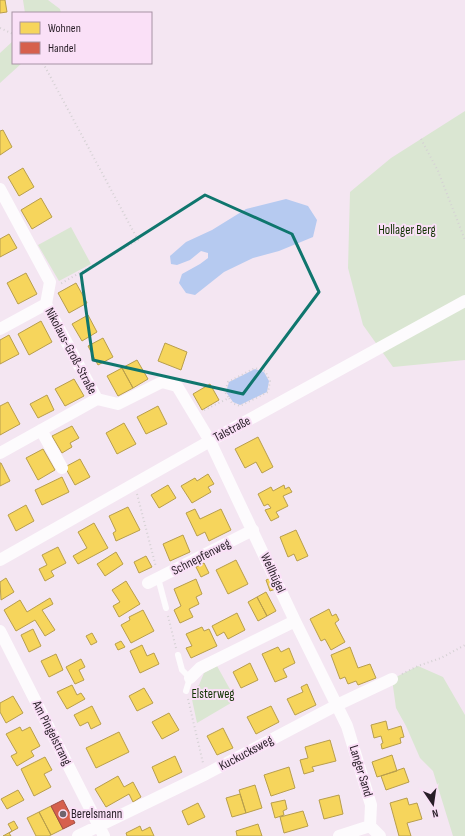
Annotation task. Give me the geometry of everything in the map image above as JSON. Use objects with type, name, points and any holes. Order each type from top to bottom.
[{"type":"street","name":"Nikolaus-Groß-Straße","points":[[0,189],[50,282],[47,298],[97,399],[118,404],[162,382],[177,386],[210,441]]},
{"type":"street","points":[[0,329],[47,298]]},
{"type":"street","name":"Talstraße","points":[[0,560],[210,441],[465,301]]},
{"type":"street","points":[[0,453],[97,399]]},
{"type":"street","points":[[41,430],[62,468]]},
{"type":"street","name":"Wellhügel","points":[[210,441],[295,621],[337,705]]},
{"type":"street","name":"Schnepfenweg","points":[[153,581],[253,530]]},
{"type":"street","points":[[190,678],[200,668],[295,621]]},
{"type":"street","name":"Am Pingelstrang","points":[[0,631],[101,831]]},
{"type":"street","name":"Kuckucksweg","points":[[78,836],[101,831],[337,705],[392,679]]},
{"type":"street","name":"Langer Sand","points":[[337,705],[347,726],[371,805],[370,826]]},
{"type":"street","points":[[338,836],[370,826],[380,836]]},
{"type":"lane","points":[[153,581],[166,608]]},
{"type":"lane","points":[[178,655],[182,670],[190,678],[186,691]]},
{"type":"path","points":[[0,28],[12,34]]},
{"type":"path","points":[[44,64],[138,240],[47,298]]},
{"type":"path","points":[[421,139],[438,171],[465,240]]},
{"type":"path","points":[[255,368],[265,371],[270,381],[268,392],[240,406],[232,403],[228,398],[225,392],[228,382],[255,368]]},
{"type":"path","points":[[194,415],[228,398]]},
{"type":"path","points":[[132,486],[138,495],[153,581]]},
{"type":"path","points":[[166,608],[178,655]]},
{"type":"path","points":[[392,679],[418,666],[440,658],[465,645]]},
{"type":"path","points":[[186,691],[206,774]]},
{"type":"highlighted area","points":[[205,195],[292,234],[319,292],[243,394],[93,360],[81,274]]},
{"type":"green space","points":[[23,0],[48,0],[60,9],[61,12],[25,12]]},
{"type":"green space","points":[[12,42],[12,64],[21,64],[0,83],[0,53]]},
{"type":"green space","name":"Hollager Berg","points":[[465,111],[465,360],[393,367],[363,325],[348,268],[350,192],[391,158]]},
{"type":"green space","points":[[71,227],[91,264],[59,281],[38,245]]},
{"type":"green space","name":"Elsterweg","points":[[217,666],[236,700],[197,723],[190,690],[199,685],[204,673]]},
{"type":"green space","points":[[418,666],[443,677],[465,715],[465,836],[453,836],[433,771],[420,758],[406,726],[396,708],[392,679]]},
{"type":"water","points":[[286,199],[308,206],[317,220],[313,237],[279,251],[253,258],[224,272],[195,295],[186,293],[179,283],[182,274],[208,258],[208,253],[201,251],[190,260],[177,265],[171,264],[170,256],[186,242],[212,230],[246,209]]},
{"type":"water","points":[[255,369],[264,372],[269,381],[267,392],[240,405],[233,402],[226,392],[229,382]]},
{"type":"building: Wohnen","points":[[0,0],[5,0],[7,12],[0,13]]},
{"type":"building: Wohnen","points":[[3,130],[12,147],[0,155],[0,131]]},
{"type":"building: Wohnen","points":[[23,168],[34,187],[19,196],[8,177]]},
{"type":"building: Wohnen","points":[[41,198],[52,217],[32,229],[21,210]]},
{"type":"building: Wohnen","points":[[9,234],[17,248],[0,257],[0,239]]},
{"type":"building: Wohnen","points":[[26,273],[37,294],[18,304],[7,283]]},
{"type":"building: Wohnen","points":[[76,283],[87,303],[69,313],[58,293]]},
{"type":"building: Wohnen","points":[[88,315],[97,332],[82,341],[72,324]]},
{"type":"building: Wohnen","points":[[41,321],[52,342],[29,355],[18,334]]},
{"type":"building: Wohnen","points":[[9,335],[19,354],[0,364],[0,340]]},
{"type":"building: Wohnen","points":[[103,338],[113,357],[98,365],[88,346]]},
{"type":"building: Wohnen","points":[[165,343],[187,352],[181,370],[158,361]]},
{"type":"building: Wohnen","points":[[137,360],[148,379],[133,388],[122,368]]},
{"type":"building: Wohnen","points":[[122,368],[133,388],[118,396],[107,376]]},
{"type":"building: Wohnen","points":[[74,379],[84,396],[65,406],[55,389]]},
{"type":"building: Wohnen","points":[[210,384],[219,400],[202,410],[193,394]]},
{"type":"building: Wohnen","points":[[47,395],[54,410],[38,418],[30,404]]},
{"type":"building: Wohnen","points":[[8,402],[20,424],[0,435],[0,406]]},
{"type":"building: Wohnen","points":[[158,406],[167,424],[146,434],[137,417]]},
{"type":"building: Wohnen","points":[[124,423],[136,444],[117,454],[106,433]]},
{"type":"building: Wohnen","points":[[72,426],[79,438],[70,443],[72,447],[62,453],[52,436]]},
{"type":"building: Wohnen","points":[[258,437],[273,467],[262,473],[256,462],[245,468],[235,449]]},
{"type":"building: Wohnen","points":[[43,449],[55,470],[38,480],[26,458]]},
{"type":"building: Wohnen","points":[[80,459],[90,477],[75,485],[65,467]]},
{"type":"building: Wohnen","points":[[0,463],[10,481],[0,486]]},
{"type":"building: Wohnen","points":[[208,474],[214,484],[208,487],[211,492],[192,503],[181,486],[195,478],[197,481]]},
{"type":"building: Wohnen","points":[[62,477],[69,492],[42,505],[35,490]]},
{"type":"building: Wohnen","points":[[168,485],[176,498],[159,508],[151,495]]},
{"type":"building: Wohnen","points":[[284,485],[285,489],[289,487],[292,492],[283,496],[288,506],[276,512],[279,517],[271,521],[265,510],[271,508],[268,504],[264,506],[258,494],[271,487],[273,491]]},
{"type":"building: Wohnen","points":[[26,505],[34,521],[16,531],[8,515]]},
{"type":"building: Wohnen","points":[[128,507],[140,530],[116,541],[113,533],[116,531],[109,516]]},
{"type":"building: Wohnen","points":[[195,509],[200,519],[221,509],[231,530],[209,541],[205,532],[197,536],[186,513]]},
{"type":"building: Wohnen","points":[[94,523],[108,548],[78,564],[73,556],[87,548],[78,532]]},
{"type":"building: Wohnen","points":[[296,530],[308,556],[297,561],[294,554],[288,557],[280,537]]},
{"type":"building: Wohnen","points":[[183,535],[190,552],[170,561],[163,544]]},
{"type":"building: Wohnen","points":[[58,547],[66,563],[51,571],[54,576],[45,581],[39,569],[47,565],[42,555]]},
{"type":"building: Wohnen","points":[[116,552],[123,564],[105,576],[97,564]]},
{"type":"building: Wohnen","points":[[146,556],[152,567],[139,573],[134,562]]},
{"type":"building: Wohnen","points":[[236,560],[248,584],[228,594],[216,570]]},
{"type":"building: Wohnen","points":[[204,563],[209,573],[201,577],[196,567]]},
{"type":"building: Wohnen","points":[[6,578],[14,592],[1,600],[0,582]]},
{"type":"building: Wohnen","points":[[271,578],[276,589],[270,591],[266,580]]},
{"type":"building: Wohnen","points":[[196,579],[202,594],[196,597],[199,604],[189,609],[193,617],[180,623],[174,610],[181,606],[174,589]]},
{"type":"building: Wohnen","points":[[126,581],[140,604],[119,617],[113,606],[120,602],[112,590]]},
{"type":"building: Wohnen","points":[[266,592],[276,611],[267,616],[257,597]]},
{"type":"building: Wohnen","points":[[257,597],[267,616],[258,621],[248,602]]},
{"type":"building: Wohnen","points":[[50,598],[53,604],[42,610],[55,630],[45,636],[35,620],[16,631],[4,610],[20,600],[27,612]]},
{"type":"building: Wohnen","points":[[329,609],[332,616],[336,614],[339,620],[335,623],[345,642],[331,650],[325,639],[321,641],[310,619]]},
{"type":"building: Wohnen","points":[[143,610],[154,631],[131,643],[121,625],[130,620],[129,617]]},
{"type":"building: Wohnen","points":[[237,613],[245,630],[228,639],[224,632],[217,636],[212,626]]},
{"type":"building: Wohnen","points":[[202,627],[204,631],[209,629],[217,646],[191,658],[186,648],[192,646],[186,634]]},
{"type":"building: Wohnen","points":[[33,629],[41,646],[29,652],[21,635]]},
{"type":"building: Wohnen","points":[[92,633],[97,642],[91,645],[86,636]]},
{"type":"building: Wohnen","points":[[121,641],[125,647],[118,650],[115,644]]},
{"type":"building: Wohnen","points":[[142,645],[147,656],[154,653],[159,664],[140,673],[130,651]]},
{"type":"building: Wohnen","points":[[278,647],[281,652],[289,648],[295,663],[283,669],[287,677],[275,682],[262,654]]},
{"type":"building: Wohnen","points":[[350,647],[358,668],[370,664],[376,678],[358,685],[356,681],[348,684],[345,677],[340,679],[331,655]]},
{"type":"building: Wohnen","points":[[56,654],[63,670],[49,677],[41,661]]},
{"type":"building: Wohnen","points":[[81,659],[85,667],[79,670],[84,680],[75,684],[66,667]]},
{"type":"building: Wohnen","points":[[250,663],[258,680],[241,688],[233,672]]},
{"type":"building: Wohnen","points":[[307,684],[316,705],[295,715],[287,699],[303,692],[301,687]]},
{"type":"building: Wohnen","points":[[72,685],[77,695],[81,693],[85,699],[67,709],[57,692]]},
{"type":"building: Wohnen","points":[[144,688],[153,703],[137,711],[129,696]]},
{"type":"building: Wohnen","points":[[13,696],[23,713],[6,723],[0,712],[0,703]]},
{"type":"building: Wohnen","points":[[92,706],[101,724],[91,729],[88,722],[80,726],[74,715]]},
{"type":"building: Wohnen","points":[[271,706],[279,722],[256,734],[247,717]]},
{"type":"building: Wohnen","points":[[169,713],[179,730],[162,739],[152,722]]},
{"type":"building: Wohnen","points":[[386,721],[388,730],[401,726],[404,737],[400,738],[401,743],[382,749],[381,744],[383,743],[381,736],[374,738],[371,725]]},
{"type":"building: Wohnen","points":[[20,727],[22,731],[30,727],[40,746],[31,751],[34,756],[17,766],[11,756],[17,753],[6,734]]},
{"type":"building: Wohnen","points":[[223,728],[233,748],[217,755],[207,736]]},
{"type":"building: Wohnen","points":[[119,732],[129,752],[96,768],[86,748]]},
{"type":"building: Wohnen","points":[[330,740],[336,761],[312,767],[314,771],[304,774],[300,760],[308,758],[305,747]]},
{"type":"building: Wohnen","points":[[392,755],[397,771],[377,777],[372,762]]},
{"type":"building: Wohnen","points":[[175,756],[182,772],[159,783],[152,767]]},
{"type":"building: Wohnen","points":[[45,757],[52,770],[44,774],[51,787],[34,796],[21,769]]},
{"type":"building: Wohnen","points":[[289,767],[295,788],[271,796],[264,775]]},
{"type":"building: Wohnen","points":[[404,768],[409,782],[386,790],[381,776]]},
{"type":"building: Wohnen","points":[[118,776],[124,787],[133,782],[141,797],[133,802],[129,794],[106,807],[95,789]]},
{"type":"building: Wohnen","points":[[255,785],[262,808],[246,813],[239,790]]},
{"type":"building: Wohnen","points":[[18,790],[24,800],[7,809],[1,799]]},
{"type":"building: Wohnen","points":[[240,794],[246,813],[232,817],[226,798]]},
{"type":"building: Wohnen","points":[[339,795],[343,814],[324,819],[319,800]]},
{"type":"building: Wohnen","points":[[407,798],[409,805],[417,803],[422,819],[407,823],[411,836],[399,836],[390,803]]},
{"type":"building: Wohnen","points":[[285,800],[287,809],[283,811],[284,815],[275,818],[271,803]]},
{"type":"building: Wohnen","points":[[198,803],[205,817],[188,825],[182,811]]},
{"type":"building: Wohnen","points":[[51,806],[63,829],[51,835],[39,812]]},
{"type":"building: Wohnen","points":[[303,811],[308,826],[284,833],[280,817]]},
{"type":"building: Wohnen","points":[[39,812],[51,835],[49,836],[36,836],[27,818]]},
{"type":"building: Wohnen","points":[[14,821],[18,828],[9,833],[11,836],[3,836],[12,831],[8,824]]},
{"type":"building: Wohnen","points":[[258,824],[262,836],[237,836],[236,831]]},
{"type":"building: Wohnen","points":[[140,826],[142,831],[150,827],[154,836],[127,836],[126,833]]},
{"type":"building: Handel","name":"Berelsmann","points":[[63,800],[75,823],[63,829],[51,806]]},
{"type":"place","name":"Berelsmann","points":[[63,814]]}]
